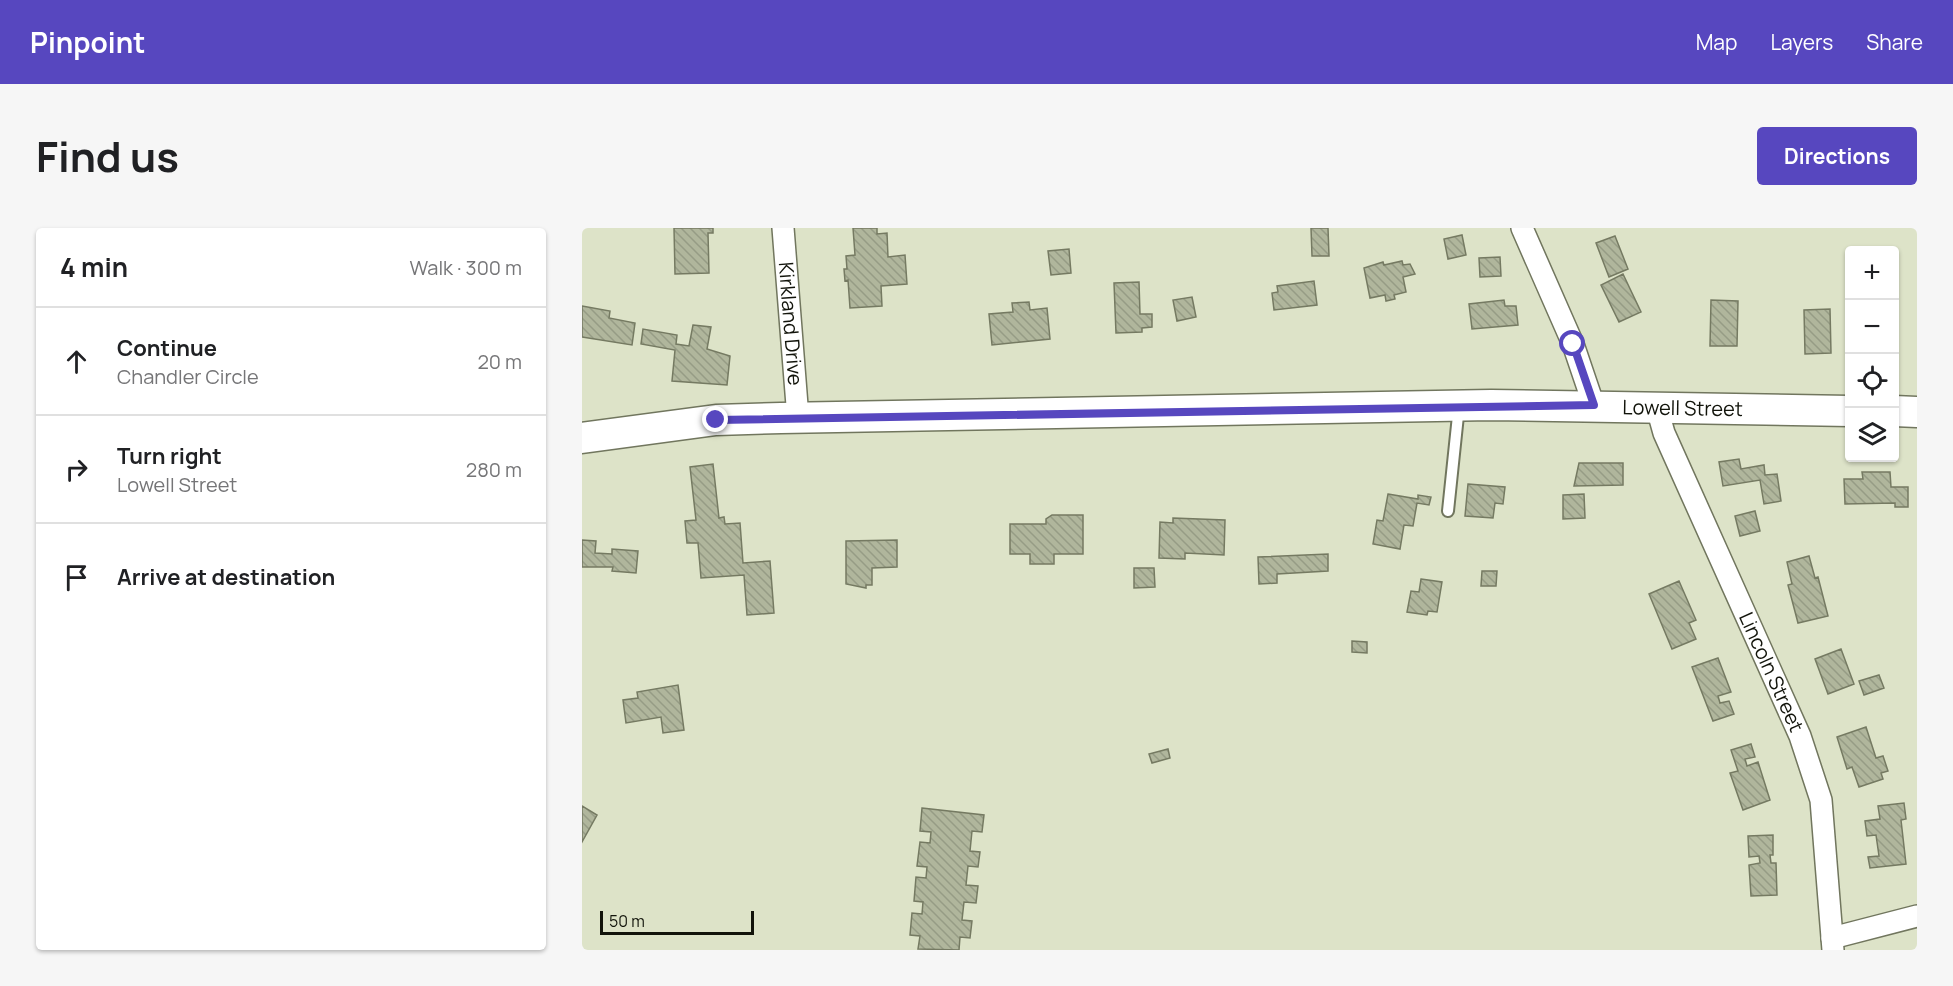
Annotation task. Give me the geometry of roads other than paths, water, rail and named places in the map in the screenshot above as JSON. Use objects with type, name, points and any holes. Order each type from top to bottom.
[{"type":"main road","name":"Lowell Street","points":[[582,438],[716,420],[798,418],[1594,405],[1845,411]]},
{"type":"main road","points":[[1899,411],[1917,412]]},
{"type":"street","name":"Kirkland Drive","points":[[783,228],[798,418]]},
{"type":"street","points":[[1522,228],[1573,344],[1594,405]]},
{"type":"street","name":"Lincoln Street","points":[[1657,408],[1668,441],[1800,736],[1821,800],[1828,858],[1833,944]]},
{"type":"street","points":[[1833,944],[1917,916]]},
{"type":"lane","points":[[1448,511],[1459,406]]}]
